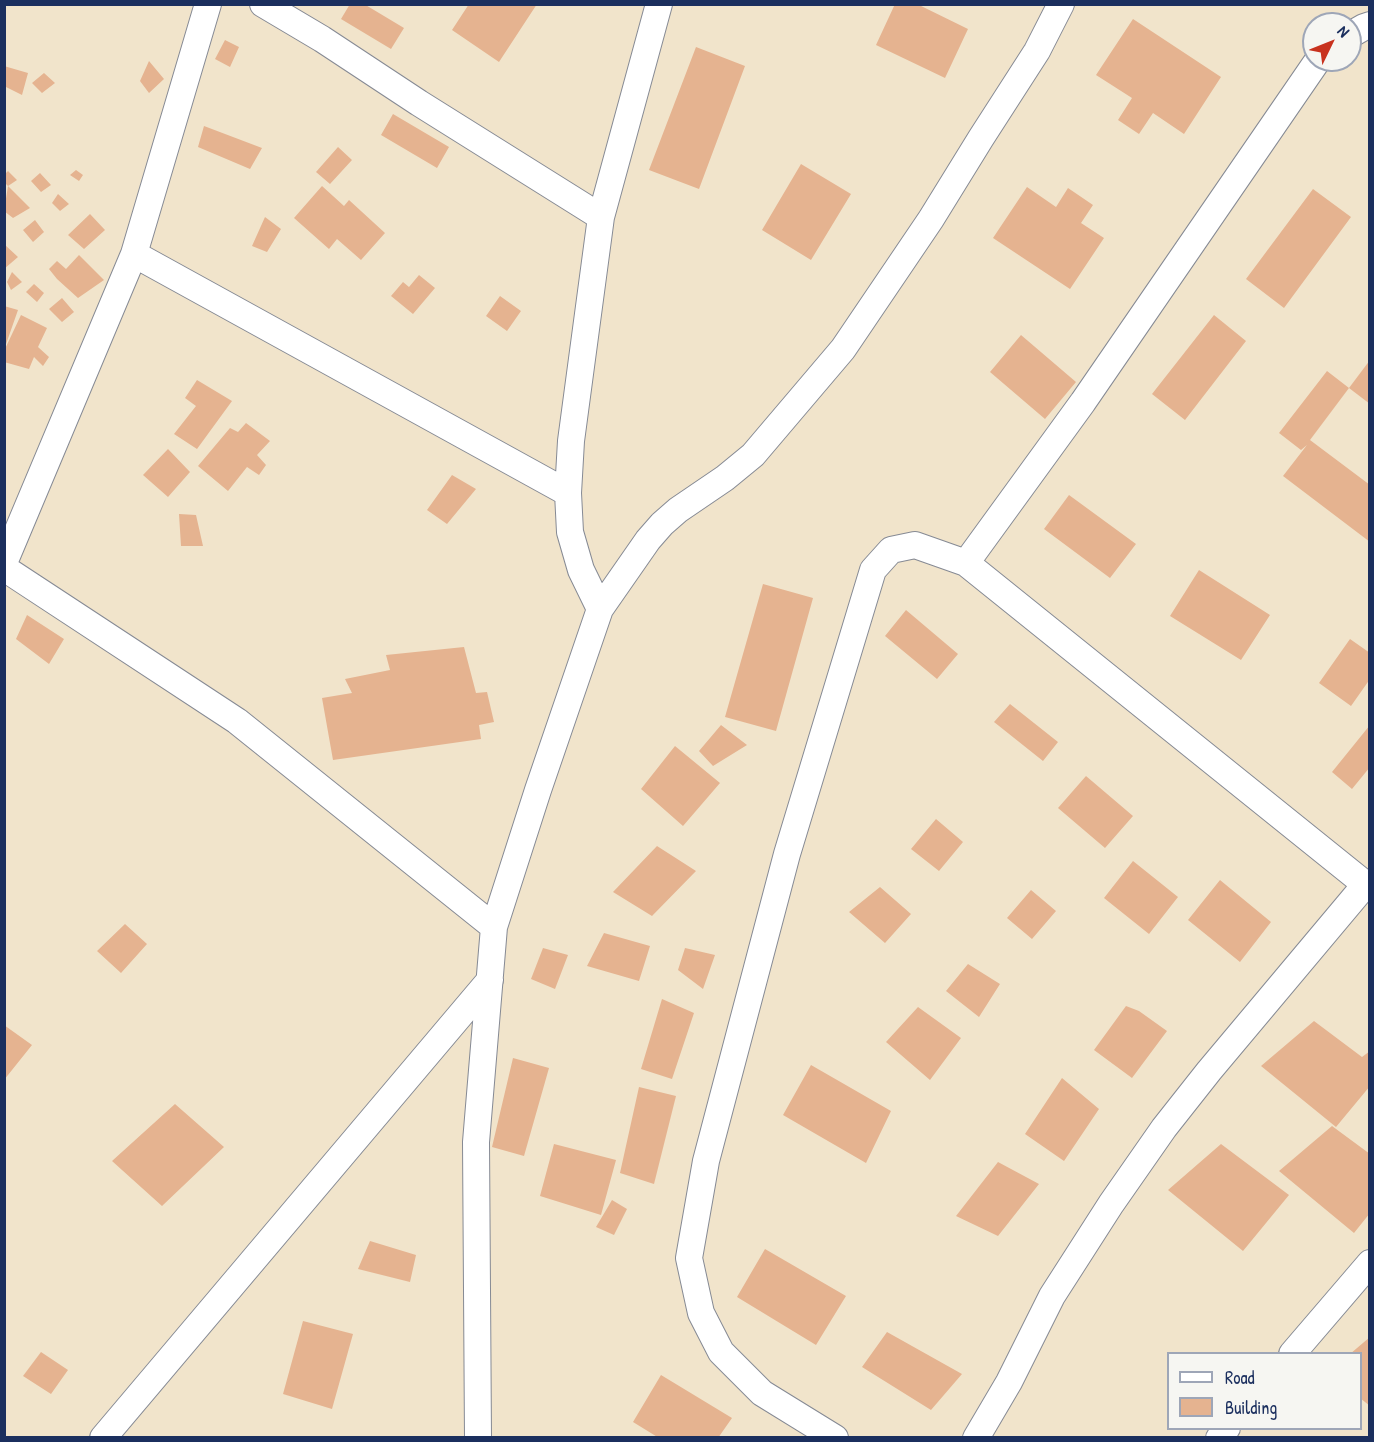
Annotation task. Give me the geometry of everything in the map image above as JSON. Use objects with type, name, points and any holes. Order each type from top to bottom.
[{"type":"street","points":[[4,563],[134,254],[208,4]]},
{"type":"street","points":[[263,4],[322,39],[601,217]]},
{"type":"street","points":[[600,609],[581,570],[570,532],[568,492],[571,441],[601,217],[658,4]]},
{"type":"street","points":[[478,1437],[476,1142],[494,927],[600,609],[648,540],[662,524],[753,455],[843,350],[931,219],[1037,51],[1061,4]]},
{"type":"street","points":[[966,563],[1083,402],[1310,72]]},
{"type":"street","points":[[134,254],[568,492]]},
{"type":"street","points":[[835,1437],[762,1393],[721,1352],[701,1313],[689,1258],[706,1161],[787,855],[873,570],[891,549],[915,545],[966,563],[1367,886],[1209,1071],[1164,1128],[1111,1204],[1052,1296],[1008,1383],[976,1437]]},
{"type":"street","points":[[4,568],[237,721],[494,927]]},
{"type":"street","points":[[103,1437],[490,980]]},
{"type":"street","points":[[1293,1352],[1370,1263]]},
{"type":"building","points":[[350,4],[364,4],[404,28],[391,49],[341,19]]},
{"type":"building","points":[[469,4],[537,4],[499,62],[452,30]]},
{"type":"building","points":[[895,4],[917,4],[968,29],[945,78],[876,45]]},
{"type":"building","points":[[1133,19],[1221,77],[1184,134],[1153,113],[1139,134],[1118,120],[1132,98],[1096,75]]},
{"type":"building","points":[[225,40],[239,47],[230,67],[215,59]]},
{"type":"building","points":[[696,47],[745,66],[699,189],[649,170]]},
{"type":"building","points":[[149,61],[164,79],[149,93],[140,81]]},
{"type":"building","points":[[4,66],[28,73],[22,95],[4,86]]},
{"type":"building","points":[[44,73],[55,83],[42,93],[32,83]]},
{"type":"building","points":[[393,114],[449,147],[437,168],[381,135]]},
{"type":"building","points":[[204,126],[262,148],[250,169],[198,147]]},
{"type":"building","points":[[338,147],[352,160],[330,184],[316,172]]},
{"type":"building","points":[[801,164],[851,194],[811,260],[762,230]]},
{"type":"building","points":[[76,170],[83,175],[79,181],[70,175]]},
{"type":"building","points":[[8,171],[17,180],[8,186],[4,182],[4,175]]},
{"type":"building","points":[[40,173],[51,185],[41,192],[31,181]]},
{"type":"building","points":[[8,186],[30,208],[13,218],[4,211]]},
{"type":"building","points":[[322,186],[344,206],[349,200],[385,233],[361,260],[337,239],[329,249],[294,218]]},
{"type":"building","points":[[1027,187],[1056,207],[1068,188],[1093,205],[1081,223],[1104,238],[1070,289],[993,238]]},
{"type":"building","points":[[1313,189],[1351,217],[1284,308],[1246,279]]},
{"type":"building","points":[[58,194],[69,204],[60,211],[52,203]]},
{"type":"building","points":[[90,214],[105,230],[84,249],[68,235]]},
{"type":"building","points":[[265,217],[281,229],[267,252],[252,246]]},
{"type":"building","points":[[35,220],[44,232],[33,242],[23,230]]},
{"type":"building","points":[[4,244],[18,257],[4,269]]},
{"type":"building","points":[[79,255],[104,280],[78,298],[49,269],[57,261],[66,269]]},
{"type":"building","points":[[12,272],[22,282],[11,290],[7,282]]},
{"type":"building","points":[[419,275],[435,288],[413,314],[391,296],[403,282],[409,287]]},
{"type":"building","points":[[34,284],[44,293],[37,302],[26,292]]},
{"type":"building","points":[[500,296],[521,311],[507,331],[486,316]]},
{"type":"building","points":[[62,298],[74,312],[62,322],[49,309]]},
{"type":"building","points":[[4,306],[18,310],[5,347],[4,347]]},
{"type":"building","points":[[21,315],[47,328],[38,347],[49,357],[43,366],[34,357],[29,369],[4,362],[4,351]]},
{"type":"building","points":[[1214,315],[1246,341],[1185,420],[1152,394]]},
{"type":"building","points":[[1021,335],[1076,382],[1045,419],[990,372]]},
{"type":"building","points":[[1370,360],[1370,404],[1349,388]]},
{"type":"building","points":[[1327,371],[1349,388],[1310,440],[1370,485],[1370,542],[1283,476],[1307,445],[1301,450],[1279,433]]},
{"type":"building","points":[[197,380],[232,401],[197,449],[174,434],[196,406],[185,398]]},
{"type":"building","points":[[246,423],[270,441],[257,455],[266,465],[259,475],[247,467],[228,491],[198,466],[230,428],[238,432]]},
{"type":"building","points":[[168,449],[190,472],[168,497],[143,475]]},
{"type":"building","points":[[452,475],[476,489],[447,524],[427,510]]},
{"type":"building","points":[[1069,495],[1136,544],[1110,578],[1044,529]]},
{"type":"building","points":[[179,514],[196,515],[203,546],[181,546]]},
{"type":"building","points":[[1199,570],[1270,615],[1241,660],[1170,616]]},
{"type":"building","points":[[763,584],[813,598],[776,731],[725,717]]},
{"type":"building","points":[[906,610],[958,654],[937,679],[885,636]]},
{"type":"building","points":[[27,615],[64,639],[49,664],[16,639]]},
{"type":"building","points":[[1350,639],[1370,653],[1370,679],[1351,706],[1319,683]]},
{"type":"building","points":[[464,647],[476,693],[487,692],[494,722],[479,725],[481,739],[333,760],[322,698],[352,693],[345,679],[390,670],[386,655]]},
{"type":"building","points":[[1010,704],[1058,742],[1043,761],[994,722]]},
{"type":"building","points":[[721,725],[747,745],[713,766],[699,751]]},
{"type":"building","points":[[1370,725],[1370,767],[1352,789],[1332,772]]},
{"type":"building","points":[[675,746],[720,783],[683,826],[641,789]]},
{"type":"building","points":[[1086,776],[1133,816],[1105,848],[1058,808]]},
{"type":"building","points":[[936,819],[963,842],[939,871],[911,849]]},
{"type":"building","points":[[657,846],[696,871],[652,916],[613,892]]},
{"type":"building","points":[[1133,861],[1178,897],[1149,934],[1104,898]]},
{"type":"building","points":[[1220,880],[1271,922],[1240,962],[1188,920]]},
{"type":"building","points":[[880,887],[911,914],[885,943],[849,912]]},
{"type":"building","points":[[1031,890],[1056,911],[1032,939],[1007,918]]},
{"type":"building","points":[[125,924],[147,944],[121,973],[97,951]]},
{"type":"building","points":[[604,933],[650,946],[639,981],[587,966]]},
{"type":"building","points":[[543,948],[568,955],[555,989],[531,979]]},
{"type":"building","points":[[685,948],[715,955],[703,989],[678,970]]},
{"type":"building","points":[[968,964],[1000,984],[979,1017],[946,991]]},
{"type":"building","points":[[662,999],[694,1013],[672,1079],[641,1069]]},
{"type":"building","points":[[1126,1006],[1139,1011],[1167,1031],[1132,1078],[1094,1050]]},
{"type":"building","points":[[918,1007],[961,1038],[930,1080],[886,1042]]},
{"type":"building","points":[[1314,1021],[1362,1057],[1370,1051],[1370,1086],[1336,1127],[1261,1066]]},
{"type":"building","points":[[4,1025],[32,1045],[4,1080]]},
{"type":"building","points":[[513,1058],[549,1068],[524,1156],[492,1147]]},
{"type":"building","points":[[811,1065],[891,1111],[866,1163],[783,1115]]},
{"type":"building","points":[[1062,1078],[1099,1109],[1064,1161],[1025,1134]]},
{"type":"building","points":[[639,1087],[676,1096],[654,1184],[620,1173]]},
{"type":"building","points":[[175,1104],[224,1147],[162,1206],[112,1161]]},
{"type":"building","points":[[1332,1126],[1370,1154],[1370,1213],[1354,1233],[1279,1171]]},
{"type":"building","points":[[554,1144],[616,1160],[601,1215],[540,1196]]},
{"type":"building","points":[[1221,1144],[1289,1195],[1243,1251],[1168,1190]]},
{"type":"building","points":[[998,1162],[1039,1184],[998,1236],[956,1216]]},
{"type":"building","points":[[612,1200],[627,1209],[614,1235],[596,1227]]},
{"type":"building","points":[[370,1241],[416,1255],[410,1282],[358,1269]]},
{"type":"building","points":[[765,1249],[846,1296],[816,1345],[737,1297]]},
{"type":"building","points":[[303,1321],[353,1334],[332,1409],[283,1394]]},
{"type":"building","points":[[887,1332],[962,1374],[931,1410],[862,1367]]},
{"type":"building","points":[[1370,1337],[1370,1406],[1362,1400],[1362,1352],[1352,1352]]},
{"type":"building","points":[[41,1352],[68,1370],[51,1394],[23,1376]]},
{"type":"building","points":[[661,1375],[732,1418],[718,1438],[659,1438],[633,1422]]}]
